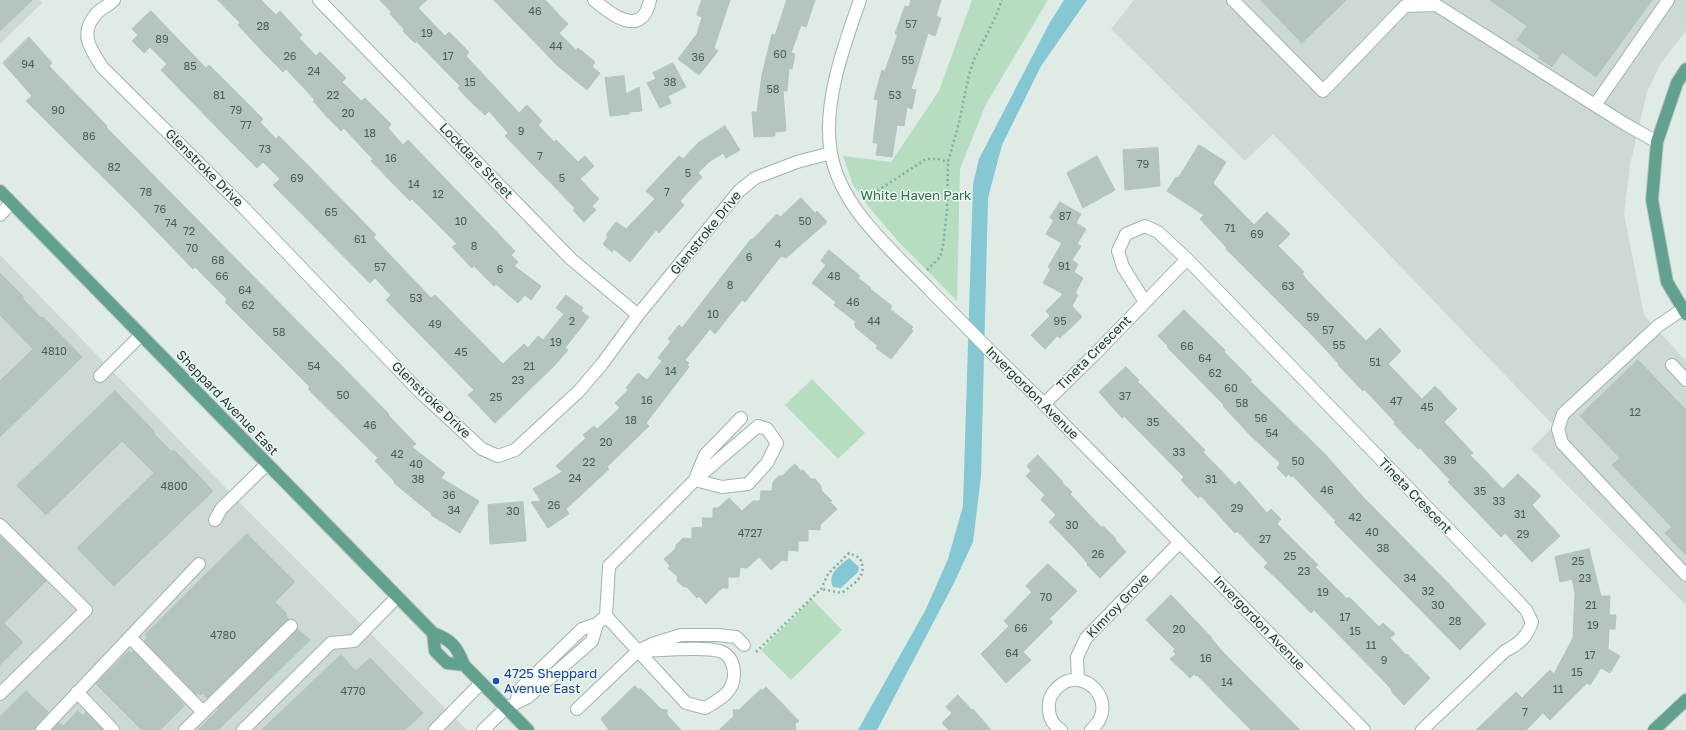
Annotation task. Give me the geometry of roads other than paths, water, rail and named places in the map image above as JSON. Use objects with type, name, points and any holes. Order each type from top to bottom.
[{"type":"main road","points":[[1684,311],[1667,282],[1652,200],[1657,142],[1678,83],[1686,69]]},
{"type":"main road","name":"Sheppard Avenue East","points":[[0,191],[397,597],[433,633],[446,638],[459,652],[464,665],[481,682],[511,705],[528,730]]},
{"type":"main road","points":[[433,633],[434,650],[447,663],[464,665]]},
{"type":"main road","points":[[1654,730],[1686,700]]},
{"type":"street","name":"Glenstroke Drive","points":[[114,0],[108,6],[98,11],[90,23],[87,32],[89,46],[102,67],[245,209],[418,390],[482,449],[498,456],[515,450],[579,390],[602,364],[638,315],[740,191],[755,178],[796,162],[831,153]]},
{"type":"street","name":"Lockdare Street","points":[[319,0],[571,259],[638,315]]},
{"type":"street","points":[[594,0],[618,18],[631,21],[640,19],[645,14],[650,0]]},
{"type":"street","name":"Invergordon Avenue","points":[[860,0],[845,44],[829,119],[831,153],[842,188],[853,205],[878,236],[992,354],[1044,404],[1364,730]]},
{"type":"street","points":[[1233,0],[1323,91],[1405,6],[1436,5],[1595,105],[1657,142]]},
{"type":"street","points":[[1595,105],[1668,0]]},
{"type":"street","points":[[0,215],[12,203]]},
{"type":"street","name":"Tineta Crescent","points":[[1145,302],[1123,267],[1118,251],[1126,234],[1145,226],[1158,232],[1187,260],[1526,610],[1532,622],[1524,639],[1505,651],[1422,730]]},
{"type":"street","name":"Tineta Crescent","points":[[1044,404],[1187,260]]},
{"type":"street","points":[[1684,311],[1658,326],[1564,414],[1558,429],[1562,443],[1686,575]]},
{"type":"street","points":[[100,376],[141,335]]},
{"type":"street","points":[[1672,365],[1686,380]]},
{"type":"street","points":[[695,480],[705,455],[741,418]]},
{"type":"street","points":[[483,730],[511,705],[528,697],[592,641],[601,620],[609,566],[695,480],[758,426],[767,430],[777,442],[767,462],[748,484],[722,487],[695,480]]},
{"type":"street","points":[[215,520],[221,509],[267,464]]},
{"type":"street","points":[[0,526],[86,610],[0,694]]},
{"type":"street","name":"Kimroy Grove","points":[[1078,680],[1077,657],[1086,638],[1180,542]]},
{"type":"street","points":[[42,730],[199,564]]},
{"type":"street","points":[[243,730],[332,643],[354,641],[397,597]]},
{"type":"street","points":[[601,620],[638,651],[686,703],[705,708],[724,698],[734,682],[734,664],[724,653],[712,649],[638,651]]},
{"type":"street","points":[[185,730],[291,626]]},
{"type":"street","points":[[577,709],[638,651],[652,644],[680,635],[716,634],[736,637],[744,645]]},
{"type":"street","points":[[130,637],[204,712]]},
{"type":"street","points":[[1061,730],[1056,727],[1051,719],[1048,710],[1049,700],[1053,692],[1060,685],[1068,681],[1078,680],[1086,682],[1093,687],[1099,694],[1102,702],[1103,710],[1100,719],[1091,730]]},
{"type":"street","points":[[435,730],[481,682]]},
{"type":"street","points":[[77,692],[113,730]]},
{"type":"water","points":[[1064,0],[1087,0],[1041,66],[1002,145],[988,198],[981,476],[973,542],[954,583],[877,730],[858,730],[926,609],[948,559],[963,506],[973,184],[979,159],[1049,24]]},
{"type":"water","points":[[849,558],[859,567],[858,572],[841,588],[833,587],[833,574],[838,567]]},
{"type":"place","name":"4725 Sheppard Avenue East","points":[[496,681]]},
{"type":"park label","name":"White Haven Park","points":[[916,196]]}]
